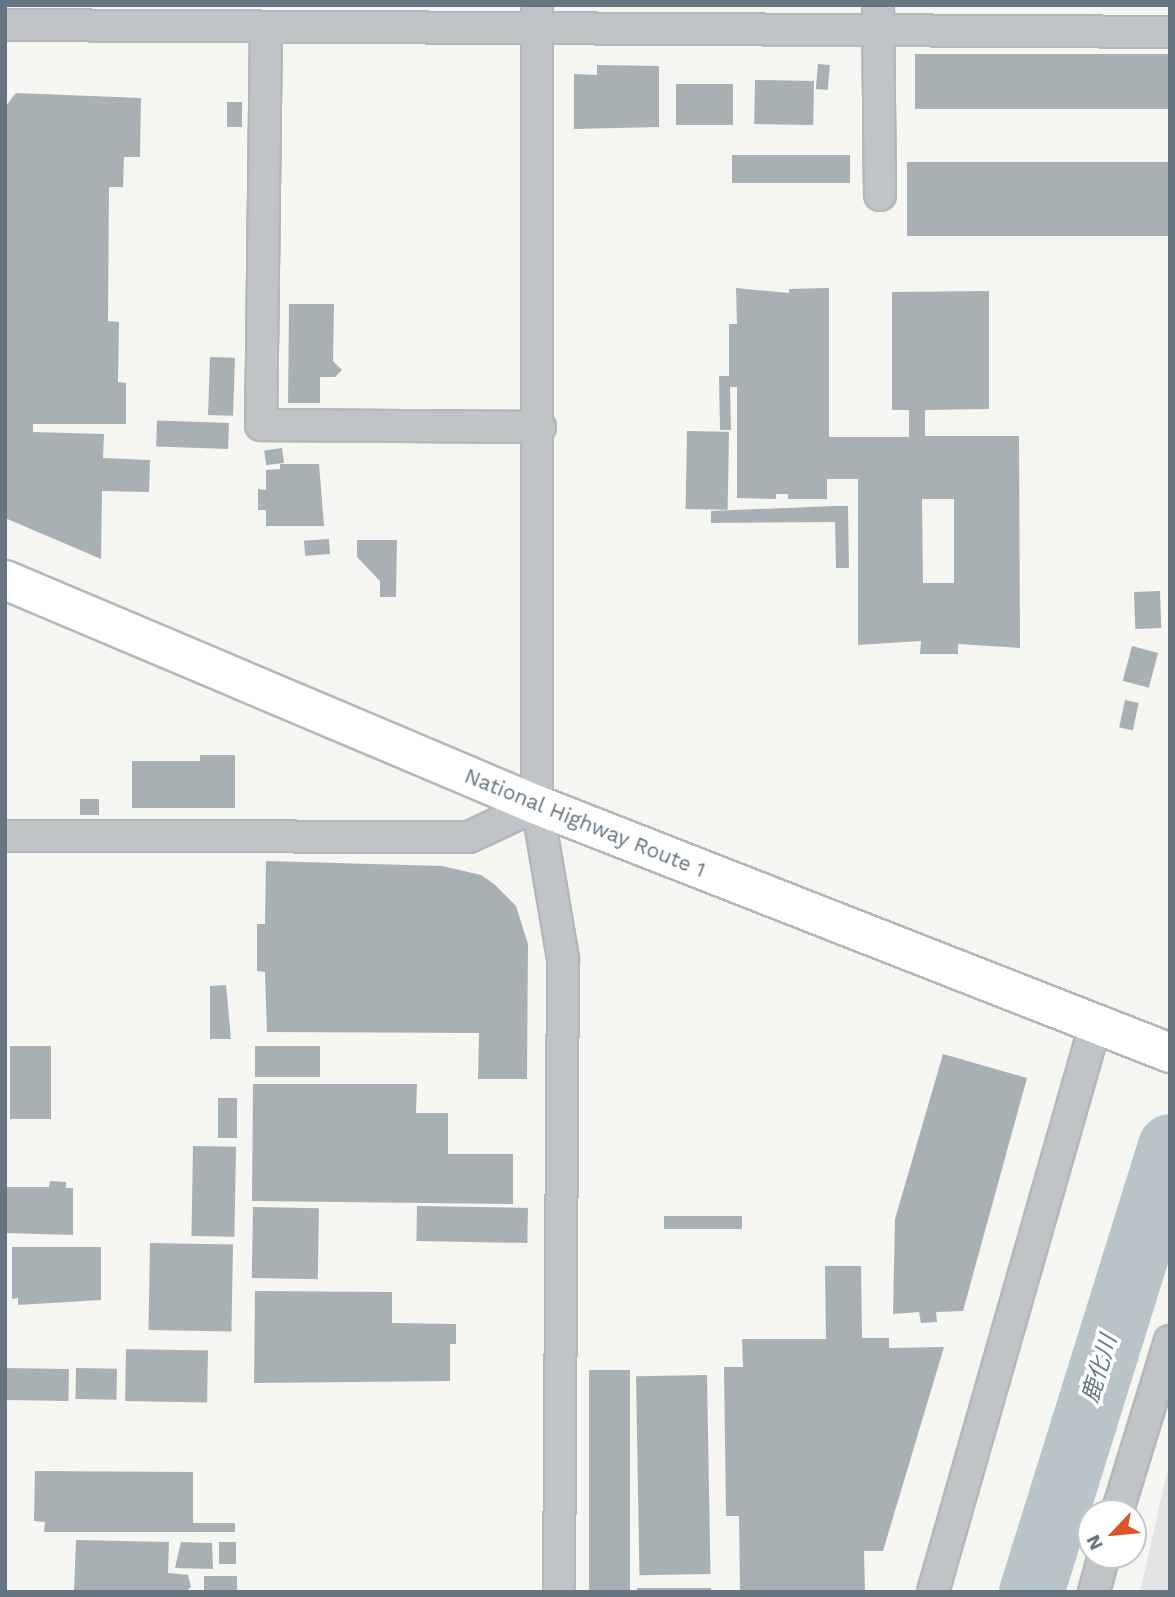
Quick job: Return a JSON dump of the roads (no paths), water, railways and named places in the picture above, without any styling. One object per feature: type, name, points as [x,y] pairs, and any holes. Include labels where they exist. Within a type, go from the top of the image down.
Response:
[{"type":"highway","name":"National Highway Route 1","points":[[5,580],[537,806],[1095,1026],[1170,1053]]},
{"type":"street","points":[[537,17],[540,427],[537,806],[562,959],[559,1592]]},
{"type":"street","points":[[5,26],[266,27],[537,17],[877,18],[1170,32]]},
{"type":"street","points":[[877,18],[880,195]]},
{"type":"street","points":[[266,27],[261,425],[540,427]]},
{"type":"street","points":[[5,836],[469,837],[537,806]]},
{"type":"street","points":[[933,1592],[1095,1026]]},
{"type":"street","points":[[1121,1499],[1170,1340]]},
{"type":"street","points":[[1094,1592],[1100,1569]]},
{"type":"street","points":[[1107,1569],[1112,1592]]},
{"type":"waterway","name":"鹿化川","points":[[1031,1592],[1170,1146]]}]
